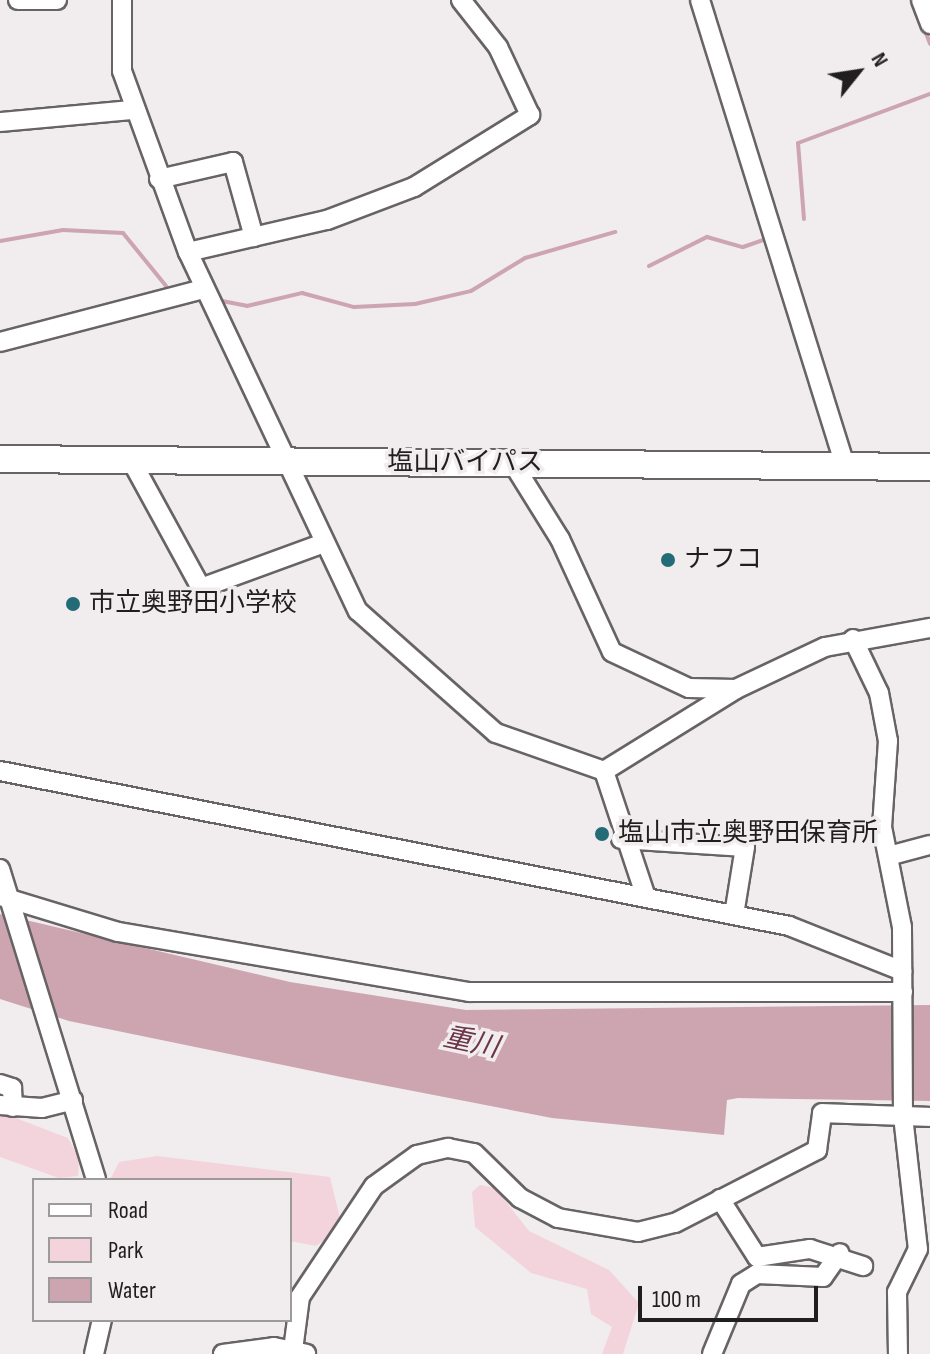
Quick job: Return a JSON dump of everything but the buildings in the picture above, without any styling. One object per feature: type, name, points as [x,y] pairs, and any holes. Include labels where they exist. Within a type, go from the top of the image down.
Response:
[{"type":"highway","name":"塩山バイパス","points":[[0,459],[930,467]]},
{"type":"street","points":[[18,0],[57,0]]},
{"type":"street","points":[[122,0],[122,71],[159,179],[203,289],[358,611],[471,715],[496,733],[604,771]]},
{"type":"street","points":[[188,252],[327,220],[414,187],[530,115],[498,47],[461,0]]},
{"type":"street","points":[[700,0],[845,466]]},
{"type":"street","points":[[921,0],[930,24]]},
{"type":"street","points":[[0,122],[133,110]]},
{"type":"street","points":[[159,179],[233,162],[254,237]]},
{"type":"street","points":[[0,342],[203,289]]},
{"type":"street","points":[[131,460],[201,588],[324,543]]},
{"type":"street","points":[[512,462],[560,539],[612,652],[689,688],[736,689]]},
{"type":"street","points":[[604,771],[736,689],[853,639],[930,628]]},
{"type":"street","points":[[853,639],[882,705],[889,759],[882,827],[892,855],[902,971],[903,1116],[918,1249],[897,1292],[898,1354]]},
{"type":"street","points":[[0,771],[645,894],[789,926],[902,971]]},
{"type":"street","points":[[604,771],[621,839],[645,894]]},
{"type":"street","points":[[621,839],[745,847],[734,915]]},
{"type":"street","points":[[892,855],[930,845]]},
{"type":"street","points":[[0,869],[4,898],[73,1100],[95,1178]]},
{"type":"street","points":[[4,898],[134,935],[469,992],[903,992]]},
{"type":"street","points":[[0,1084],[12,1088],[6,1106],[73,1100]]},
{"type":"street","points":[[223,1354],[300,1352],[300,1297],[374,1186],[417,1155],[448,1148],[474,1153],[520,1198],[558,1218],[609,1230],[675,1223],[817,1150],[822,1113],[930,1117]]},
{"type":"street","points":[[720,1199],[757,1257],[810,1249],[840,1253],[863,1266]]},
{"type":"street","points":[[712,1354],[741,1284],[757,1274],[823,1277],[840,1253]]},
{"type":"street","points":[[94,1354],[102,1322]]},
{"type":"green space","points":[[0,1112],[68,1138],[79,1159],[78,1176],[59,1178],[0,1157]]},
{"type":"green space","points":[[157,1156],[330,1177],[342,1227],[316,1246],[292,1241],[292,1178],[111,1178],[119,1162]]},
{"type":"green space","points":[[480,1185],[495,1188],[529,1231],[609,1270],[639,1303],[623,1354],[602,1354],[612,1327],[591,1314],[587,1289],[531,1273],[475,1227],[472,1192]]},
{"type":"water","name":"重川","points":[[0,914],[290,982],[466,1010],[930,1005],[930,1101],[738,1098],[727,1100],[724,1135],[552,1118],[346,1078],[69,1021],[0,999]]},
{"type":"waterway","points":[[924,28],[930,44]]},
{"type":"waterway","points":[[804,219],[798,143],[930,94]]},
{"type":"waterway","points":[[0,241],[63,230],[123,233],[166,286]]},
{"type":"waterway","points":[[222,301],[247,306],[302,293],[354,307],[415,304],[471,291],[525,258],[615,232]]},
{"type":"waterway","points":[[649,266],[707,237],[743,247],[763,240]]},
{"type":"place","name":"ナフコ","points":[[668,560]]},
{"type":"place","name":"市立奥野田小学校","points":[[73,604]]},
{"type":"place","name":"塩山市立奥野田保育所","points":[[602,834]]}]
